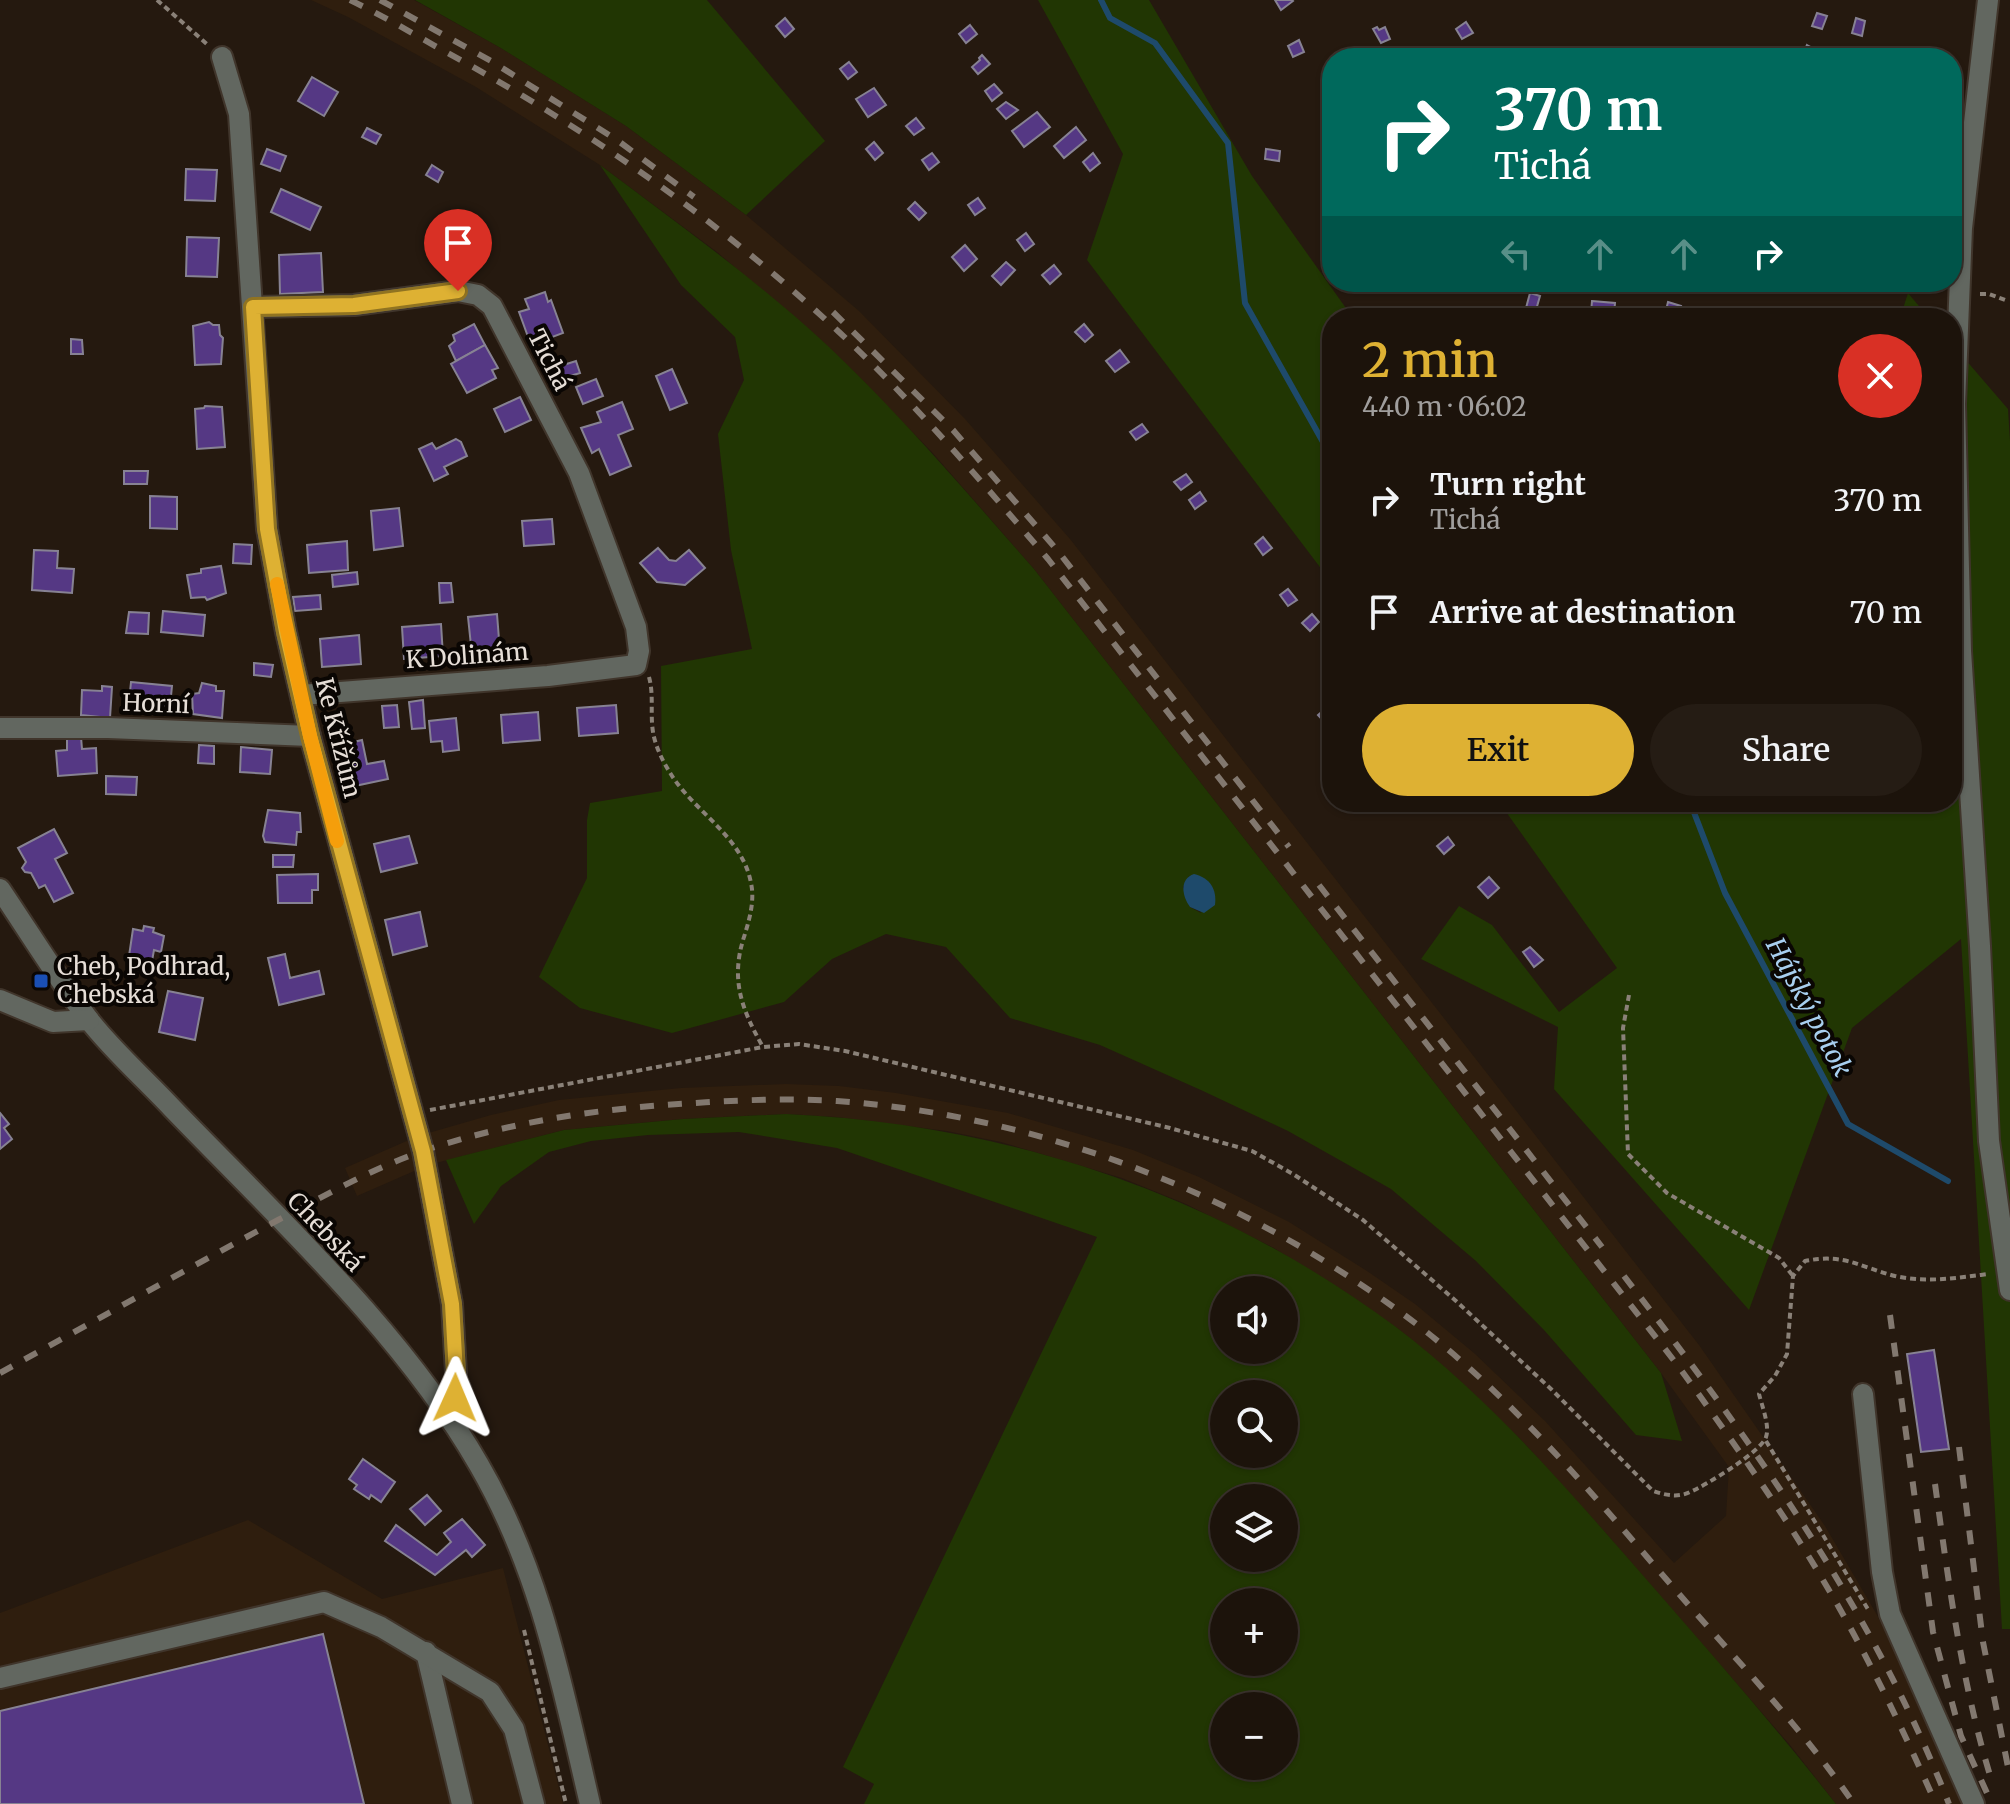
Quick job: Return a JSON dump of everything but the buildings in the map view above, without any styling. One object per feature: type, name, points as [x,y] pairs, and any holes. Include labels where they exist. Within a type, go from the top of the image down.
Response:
[{"type":"street","points":[[1962,242],[1988,0]]},
{"type":"street","name":"Ke Křížům","points":[[222,57],[239,114],[267,529],[310,736],[375,983],[414,1114],[452,1304],[456,1373],[453,1423]]},
{"type":"street","name":"Tichá","points":[[253,307],[354,305],[458,291],[478,295],[492,306],[579,473],[636,627],[637,664]]},
{"type":"street","points":[[1957,308],[1958,292]]},
{"type":"street","name":"K Dolinám","points":[[301,695],[548,676],[637,664]]},
{"type":"street","points":[[1962,667],[1989,1141],[2009,1281]]},
{"type":"street","name":"Horní","points":[[0,728],[108,728],[310,736]]},
{"type":"street","name":"Chebská","points":[[0,889],[89,1020],[323,1266],[423,1380],[453,1423],[480,1467],[532,1577],[590,1804]]},
{"type":"street","points":[[0,1000],[53,1022],[89,1020]]},
{"type":"street","points":[[1863,1394],[1882,1572],[1890,1614],[1974,1804]]},
{"type":"street","points":[[0,1678],[324,1602],[366,1619],[490,1692],[514,1729],[534,1804]]},
{"type":"street","points":[[426,1652],[462,1804]]},
{"type":"path","points":[[157,0],[222,57]]},
{"type":"path","points":[[1957,298],[1989,294],[2008,301]]},
{"type":"path","points":[[637,664],[649,678],[653,732],[668,770],[729,839],[751,882],[749,920],[738,960],[736,982],[741,1005],[763,1047]]},
{"type":"path","points":[[1629,995],[1623,1028],[1628,1154],[1667,1193],[1779,1258],[1793,1276]]},
{"type":"path","points":[[414,1114],[763,1047],[799,1044],[845,1051],[1170,1128],[1252,1151],[1363,1220],[1488,1331],[1653,1491],[1668,1496],[1689,1493],[1744,1459],[1766,1440]]},
{"type":"path","points":[[1890,1614],[1878,1615],[1866,1611],[1766,1440],[1759,1394],[1775,1376],[1787,1354],[1793,1276],[1805,1261],[1824,1257],[1861,1263],[1894,1276],[2009,1281]]},
{"type":"path","points":[[522,1621],[566,1804]]},
{"type":"shaded area","points":[[311,0],[414,0],[499,47],[626,126],[746,215],[859,311],[965,419],[1070,539],[1699,1345],[1825,1526],[1877,1615],[1944,1750],[1966,1804],[1836,1804],[1790,1745],[1602,1529],[1523,1442],[1454,1376],[1397,1328],[1274,1248],[1186,1204],[1122,1178],[1001,1142],[947,1131],[786,1114],[683,1119],[564,1130],[428,1165],[357,1196],[345,1168],[418,1136],[559,1100],[681,1088],[786,1084],[896,1093],[1008,1113],[1133,1150],[1199,1177],[1289,1222],[1367,1271],[1415,1304],[1474,1353],[1545,1421],[1674,1563],[1726,1516],[1729,1467],[1661,1373],[1034,569],[931,451],[827,346],[717,252],[600,165],[476,87]]},
{"type":"shaded area","points":[[248,1520],[382,1599],[503,1568],[563,1804],[0,1804],[0,1613]]},
{"type":"green space","points":[[415,0],[707,0],[825,141],[746,215],[626,126],[499,47]]},
{"type":"green space","points":[[1038,0],[1149,0],[1252,176],[1322,274],[1322,292],[1335,292],[1346,308],[1322,308],[1322,570],[1087,260],[1123,154]]},
{"type":"green space","points":[[600,165],[745,275],[828,346],[908,427],[1034,569],[1661,1373],[1682,1441],[1636,1435],[1544,1330],[1476,1261],[1391,1189],[1288,1131],[1203,1091],[1100,1045],[1010,1018],[946,947],[886,934],[832,959],[784,1002],[672,1033],[580,1008],[539,977],[587,878],[590,803],[662,791],[661,666],[752,649],[731,550],[718,434],[744,380],[735,337],[681,285]],"holes":[[[1189,876],[1201,913],[1190,907],[1183,887]]]},
{"type":"green space","points":[[1908,293],[1921,308],[1903,308]]},
{"type":"green space","points":[[1962,356],[2008,409],[2010,441],[2010,1629],[2002,1629],[1961,939],[1852,1028],[1749,1310],[1554,1089],[1558,1027],[1421,959],[1459,906],[1492,925],[1559,1012],[1617,968],[1506,812],[1962,812]]},
{"type":"green space","points":[[786,1114],[869,1121],[950,1133],[1029,1151],[1107,1174],[1183,1204],[1256,1239],[1328,1280],[1396,1327],[1500,1418],[1594,1519],[1724,1668],[1836,1804],[864,1804],[874,1784],[843,1767],[1097,1237],[837,1148],[739,1132],[648,1135],[591,1141],[549,1152],[501,1186],[474,1224],[446,1160],[564,1130],[683,1119]]},
{"type":"water","points":[[1194,874],[1208,881],[1215,894],[1215,905],[1204,913],[1190,907],[1185,898],[1184,884]]},
{"type":"waterway","name":"Hájský potok","points":[[1101,0],[1110,18],[1155,43],[1228,143],[1245,303],[1322,440]]},
{"type":"waterway","name":"Hájský potok","points":[[1694,812],[1725,893],[1848,1124],[1948,1181]]},
{"type":"railway","points":[[350,0],[542,108],[696,212],[793,290],[839,332],[894,386],[972,471],[1048,559],[1679,1367],[1769,1495],[1820,1575],[1881,1687],[1936,1804]]},
{"type":"railway","points":[[380,0],[491,61],[617,140],[694,197]]},
{"type":"railway","points":[[833,312],[953,430],[1057,550],[1289,847]]},
{"type":"railway","points":[[1319,885],[1602,1247]]},
{"type":"railway","points":[[0,1373],[351,1182],[407,1157],[492,1131],[626,1108],[766,1100],[837,1101],[913,1109],[989,1124],[1063,1143],[1205,1197],[1274,1232],[1340,1271],[1442,1344],[1514,1411],[1582,1483],[1792,1723],[1854,1804]]},
{"type":"railway","points":[[1624,1276],[1718,1400],[1806,1528],[1884,1662],[1949,1804]]},
{"type":"railway","points":[[1890,1315],[1933,1632],[1961,1736],[1992,1804]]},
{"type":"railway","points":[[1959,1447],[1983,1642],[2010,1777]]},
{"type":"railway","points":[[1935,1484],[1965,1673],[1993,1785]]},
{"type":"slow traffic","points":[[277,584],[310,736],[337,841]]},
{"type":"place","name":"Cheb, Podhrad, Chebská","points":[[41,981]]},
{"type":"route","points":[[455,1398],[452,1304],[423,1151],[375,983],[286,632],[267,529],[253,307],[354,305],[458,291]]}]
